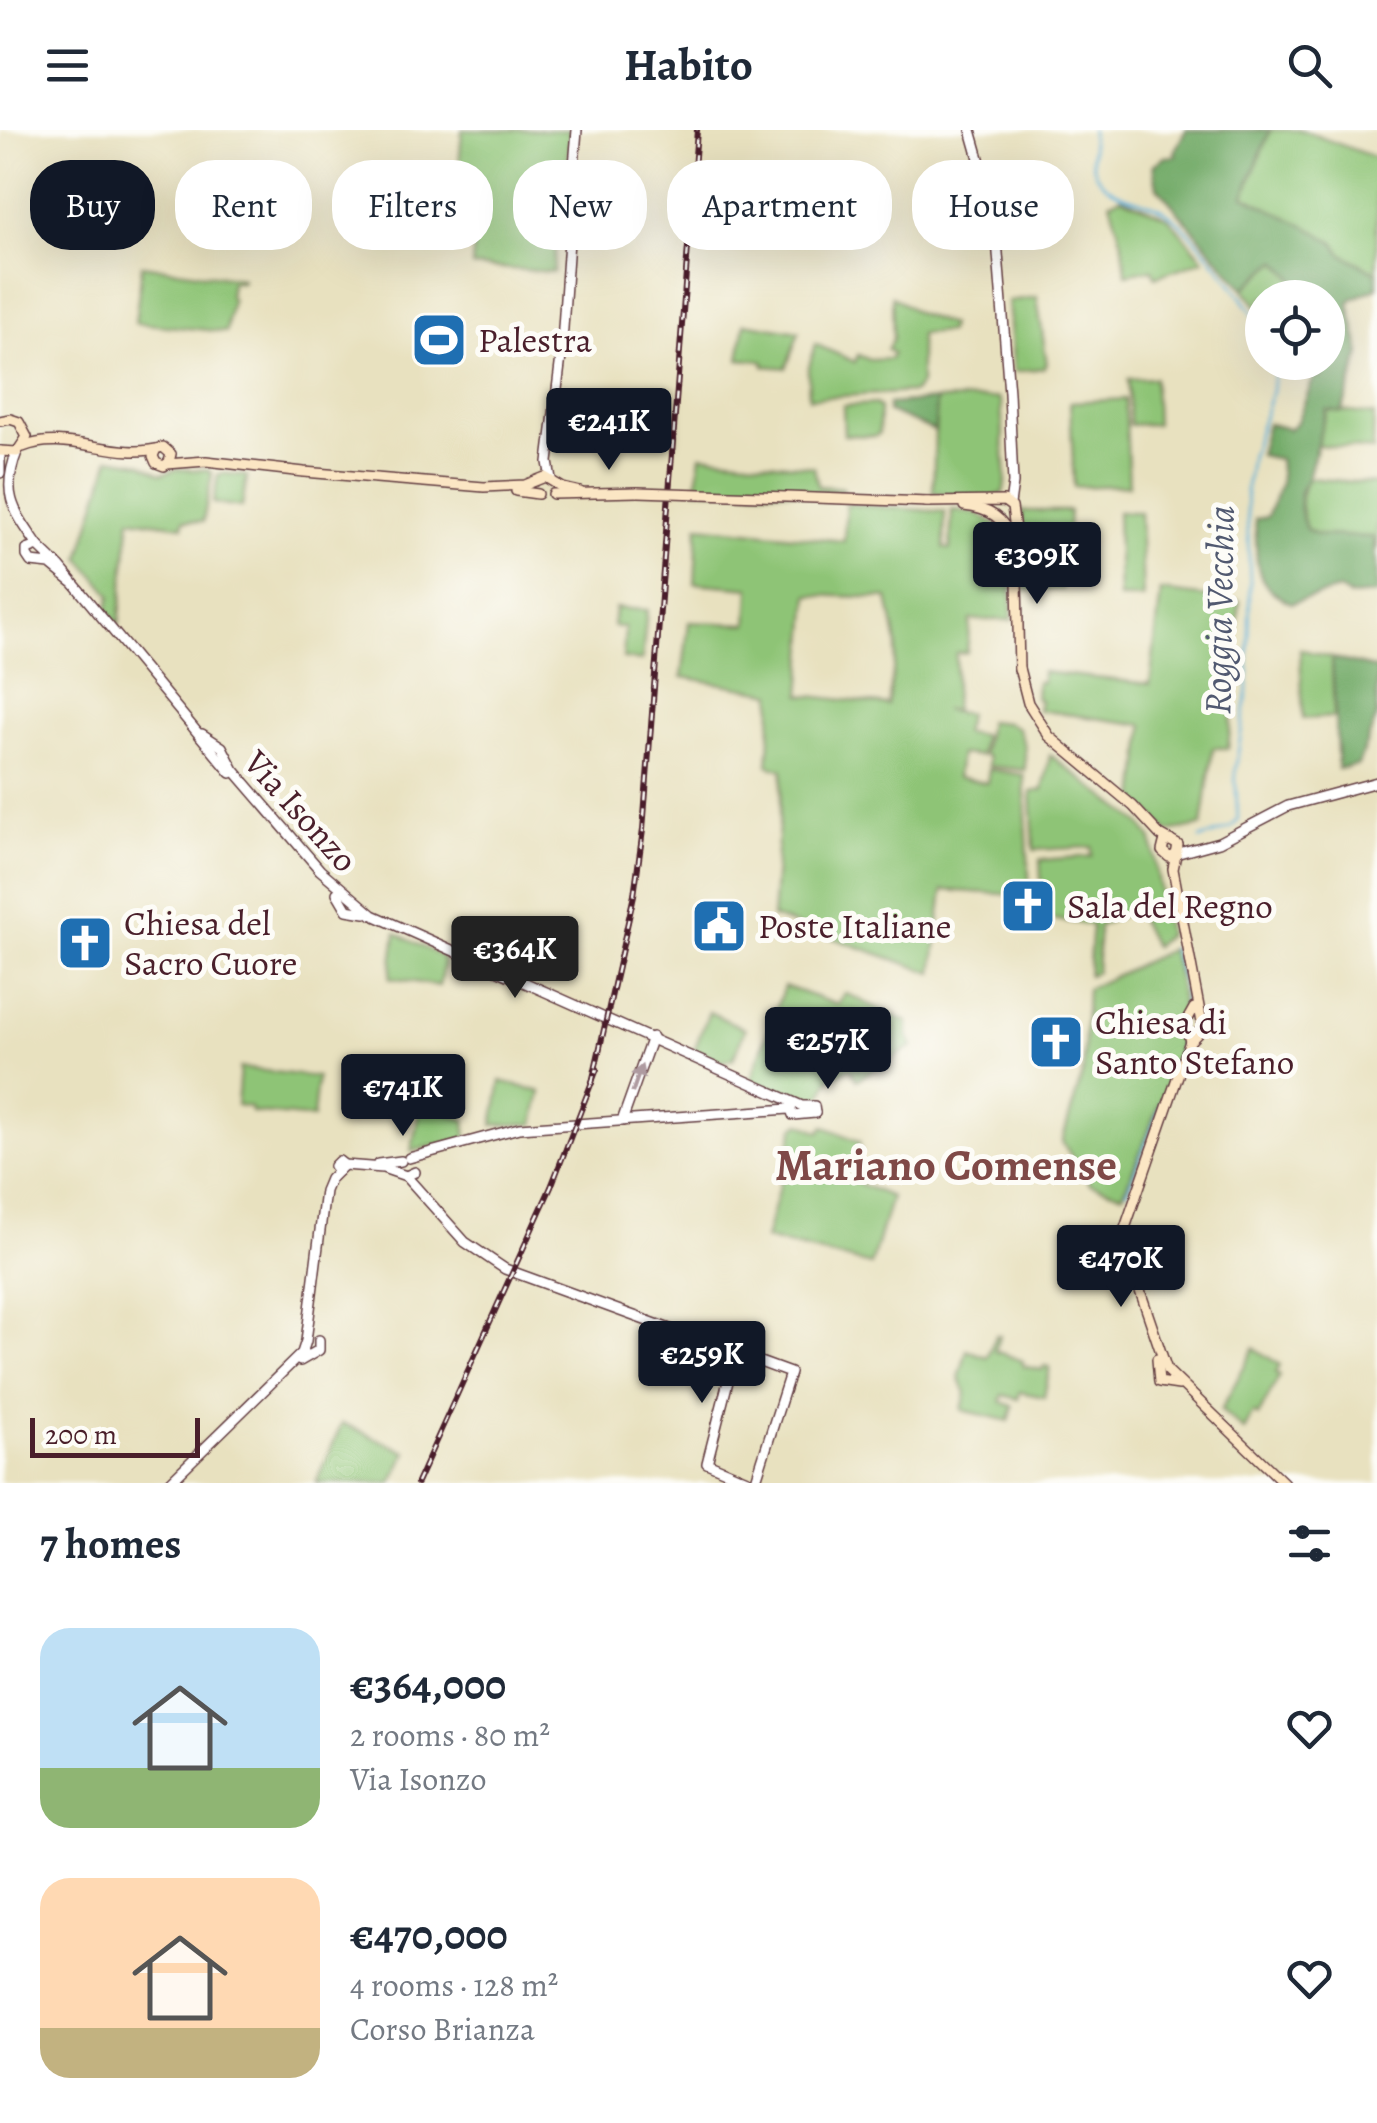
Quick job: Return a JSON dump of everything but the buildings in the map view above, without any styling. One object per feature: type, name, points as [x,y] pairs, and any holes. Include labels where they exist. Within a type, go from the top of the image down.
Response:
[{"type":"main road","points":[[0,421],[15,420],[48,441],[155,455],[166,448],[169,459]]},
{"type":"main road","points":[[20,450],[26,437],[24,427]]},
{"type":"main road","points":[[0,451],[20,450],[48,441]]},
{"type":"main road","points":[[155,455],[161,466],[169,459],[193,460],[476,486],[512,487],[546,480],[580,492]]},
{"type":"main road","points":[[304,472],[392,485],[538,494],[546,498],[580,492],[638,492],[1008,507]]},
{"type":"main road","points":[[538,494],[546,480]]},
{"type":"main road","points":[[546,480],[553,494]]},
{"type":"main road","points":[[926,502],[979,508],[998,517]]},
{"type":"main road","points":[[1008,507],[995,508],[1015,548]]},
{"type":"main road","points":[[998,517],[1008,507]]},
{"type":"main road","points":[[1008,507],[1015,548],[1024,700],[1041,733],[1135,811],[1172,849]]},
{"type":"main road","points":[[1020,668],[1028,703],[1049,736],[1133,806],[1172,849],[1196,1018],[1203,1028],[1191,1036],[1121,1241],[1167,1375],[1284,1483]]},
{"type":"main road","points":[[1191,1036],[1185,1024],[1196,1018]]},
{"type":"street","points":[[546,480],[577,130]]},
{"type":"street","points":[[971,130],[995,215],[1012,476],[1008,507]]},
{"type":"street","points":[[20,450],[6,475],[5,498],[38,552]]},
{"type":"street","points":[[0,451],[0,473]]},
{"type":"street","points":[[0,500],[8,518],[38,552]]},
{"type":"street","name":"Via Isonzo","points":[[38,552],[72,582],[216,749],[309,866],[352,904],[772,1093],[791,1107],[622,1121]]},
{"type":"street","points":[[1172,849],[1219,842],[1288,806],[1377,782]]},
{"type":"street","points":[[308,1346],[324,1191],[341,1168],[405,1159],[519,1128],[622,1121],[652,1038]]},
{"type":"street","points":[[370,1166],[411,1172],[442,1149]]},
{"type":"street","points":[[405,1159],[398,1168],[411,1172],[464,1242],[504,1269],[790,1373],[754,1483],[707,1463],[735,1355]]},
{"type":"street","points":[[405,1159],[416,1163],[411,1172]]},
{"type":"street","points":[[169,1483],[288,1368],[314,1337],[320,1340],[309,1310]]},
{"type":"green space","points":[[462,130],[570,130],[568,160],[513,160],[513,250],[555,250],[553,272],[472,266],[473,250],[493,250],[493,160],[460,160]]},
{"type":"green space","points":[[1186,130],[1270,130],[1244,196],[1319,233],[1342,254],[1377,273],[1377,288],[1349,304],[1361,354],[1342,412],[1326,410],[1308,478],[1300,491],[1300,510],[1306,529],[1318,535],[1373,537],[1377,594],[1350,596],[1339,590],[1291,603],[1268,587],[1258,569],[1255,519],[1267,517],[1281,483],[1279,459],[1259,455],[1267,423],[1289,429],[1297,422],[1313,380],[1345,380],[1345,280],[1295,280],[1277,261],[1255,280],[1245,280],[1244,289],[1157,187],[1153,165],[1165,157],[1176,156],[1175,150]]},
{"type":"green space","points":[[1270,130],[1301,130],[1377,158],[1377,273],[1342,254],[1334,243],[1244,196]]},
{"type":"green space","points":[[1121,197],[1168,217],[1204,260],[1155,277],[1152,269],[1126,274],[1123,246],[1110,202]]},
{"type":"green space","points":[[1277,261],[1295,280],[1255,280]]},
{"type":"green space","points":[[142,265],[242,279],[231,282],[226,332],[135,323]]},
{"type":"green space","points":[[892,296],[917,313],[950,325],[948,332],[920,334],[920,384],[914,392],[809,398],[808,371],[815,344],[855,362],[858,355],[870,360],[890,359],[893,353],[887,350],[893,338]]},
{"type":"green space","points":[[1037,297],[1047,364],[1014,372],[1008,301]]},
{"type":"green space","points":[[745,323],[799,332],[786,368],[739,359]]},
{"type":"green space","points":[[1154,378],[1156,424],[1130,425],[1128,379]]},
{"type":"green space","points":[[998,398],[1006,481],[1003,493],[992,498],[933,493],[936,400]]},
{"type":"green space","points":[[1125,399],[1129,485],[1074,487],[1070,402]]},
{"type":"green space","points":[[936,400],[935,431],[888,412],[888,404]]},
{"type":"green space","points":[[876,404],[880,408],[876,436],[844,435],[843,406]]},
{"type":"green space","points":[[1327,409],[1374,415],[1373,450],[1316,445]]},
{"type":"green space","points":[[701,455],[814,467],[818,486],[843,488],[844,492],[696,489]]},
{"type":"green space","points":[[110,458],[141,463],[161,474],[177,469],[208,470],[212,474],[203,522],[184,520],[183,526],[130,519],[119,625],[107,610],[111,595],[80,558]]},
{"type":"green space","points":[[218,475],[247,476],[242,507],[213,503]]},
{"type":"green space","points":[[1308,478],[1377,484],[1377,549],[1372,538],[1318,535],[1306,529],[1301,503]]},
{"type":"green space","points":[[846,504],[945,512],[944,548],[950,549],[952,510],[975,514],[991,521],[1008,546],[1012,620],[970,620],[967,652],[956,653],[954,710],[943,710],[968,714],[963,733],[983,735],[980,756],[960,754],[957,777],[987,783],[989,769],[1024,775],[1030,896],[943,890],[933,973],[772,917],[783,770],[768,765],[773,693],[682,677],[689,622],[748,624],[750,588],[695,583],[698,526],[844,541]],"holes":[[[809,595],[888,598],[897,644],[888,705],[801,695]]]},
{"type":"green space","points":[[1022,511],[1069,511],[1062,589],[1025,590]]},
{"type":"green space","points":[[1117,512],[1140,512],[1143,598],[1119,598]]},
{"type":"green space","points":[[1161,591],[1240,601],[1228,748],[1213,748],[1202,826],[1168,832],[1136,800],[1144,725],[1038,710],[1040,700],[1036,699],[1042,672],[1150,684]]},
{"type":"green space","points":[[615,608],[647,610],[642,661],[623,659],[625,628],[613,626]]},
{"type":"green space","points":[[1300,649],[1332,658],[1334,717],[1303,719]]},
{"type":"green space","points":[[1332,658],[1377,669],[1377,716],[1358,765],[1338,769]]},
{"type":"green space","points":[[988,721],[1018,728],[1025,747],[1025,770],[988,766],[988,757],[983,755]]},
{"type":"green space","points":[[1050,755],[1141,824],[1152,840],[1167,935],[1154,947],[1136,913],[1130,911],[1099,926],[1096,972],[1088,976],[1092,925],[1043,918],[1040,860],[1092,856],[1092,847],[1034,850],[1031,792],[1043,790]]},
{"type":"green space","points":[[396,933],[442,957],[439,986],[390,978]]},
{"type":"green space","points":[[1171,949],[1181,1007],[1178,1050],[1123,1194],[1090,1184],[1062,1142],[1083,1072],[1087,989]]},
{"type":"green space","points":[[784,986],[838,1005],[845,993],[908,1022],[913,1046],[857,1080],[850,1068],[831,1077],[821,1097],[795,1098],[750,1082]]},
{"type":"green space","points":[[709,1012],[745,1029],[733,1059],[721,1062],[694,1050]]},
{"type":"green space","points":[[240,1068],[317,1077],[313,1118],[251,1112],[250,1107],[237,1105]]},
{"type":"green space","points":[[501,1081],[541,1092],[534,1124],[493,1125]]},
{"type":"green space","points":[[430,1106],[465,1120],[467,1139],[411,1151],[420,1109]]},
{"type":"green space","points":[[801,1123],[820,1132],[824,1126],[860,1142],[861,1149],[854,1163],[850,1161],[844,1177],[891,1197],[871,1265],[765,1239],[795,1127]]},
{"type":"green space","points":[[996,1335],[1000,1336],[995,1351],[1023,1361],[1023,1366],[1042,1370],[1044,1366],[1050,1367],[1044,1397],[1020,1392],[1018,1399],[1003,1395],[1001,1402],[1013,1406],[1009,1421],[962,1410],[966,1393],[959,1378],[967,1350],[987,1357]]},
{"type":"green space","points":[[1254,1348],[1280,1365],[1276,1373],[1280,1375],[1258,1416],[1253,1413],[1244,1431],[1221,1410]]},
{"type":"green space","points":[[342,1423],[407,1452],[392,1483],[316,1483]]},
{"type":"waterway","name":"Roggia Vecchia","points":[[1091,130],[1094,172],[1104,184],[1158,207],[1178,222],[1245,303]]},
{"type":"waterway","name":"Roggia Vecchia","points":[[1200,839],[1231,828],[1238,820],[1235,772],[1248,688],[1250,581],[1246,489],[1251,455],[1273,380]]},
{"type":"waterway","name":"Roggia Vecchia","points":[[1172,948],[1184,985],[1185,1011]]},
{"type":"waterway","name":"Roggia Vecchia","points":[[1127,1191],[1177,1066],[1183,1033]]},
{"type":"railway","points":[[592,1083],[634,895],[643,830],[697,130]]},
{"type":"railway","points":[[417,1483],[551,1187],[597,1069]]},
{"type":"place","name":"Palestra","points":[[439,340]]},
{"type":"place","name":"Sala del Regno","points":[[1028,906]]},
{"type":"place","name":"Poste Italiane","points":[[719,926]]},
{"type":"place","name":"Chiesa del Sacro Cuore","points":[[85,943]]},
{"type":"place","name":"Chiesa di Santo Stefano","points":[[1056,1042]]},
{"type":"district","name":"Mariano Comense","points":[[946,1164]]}]
